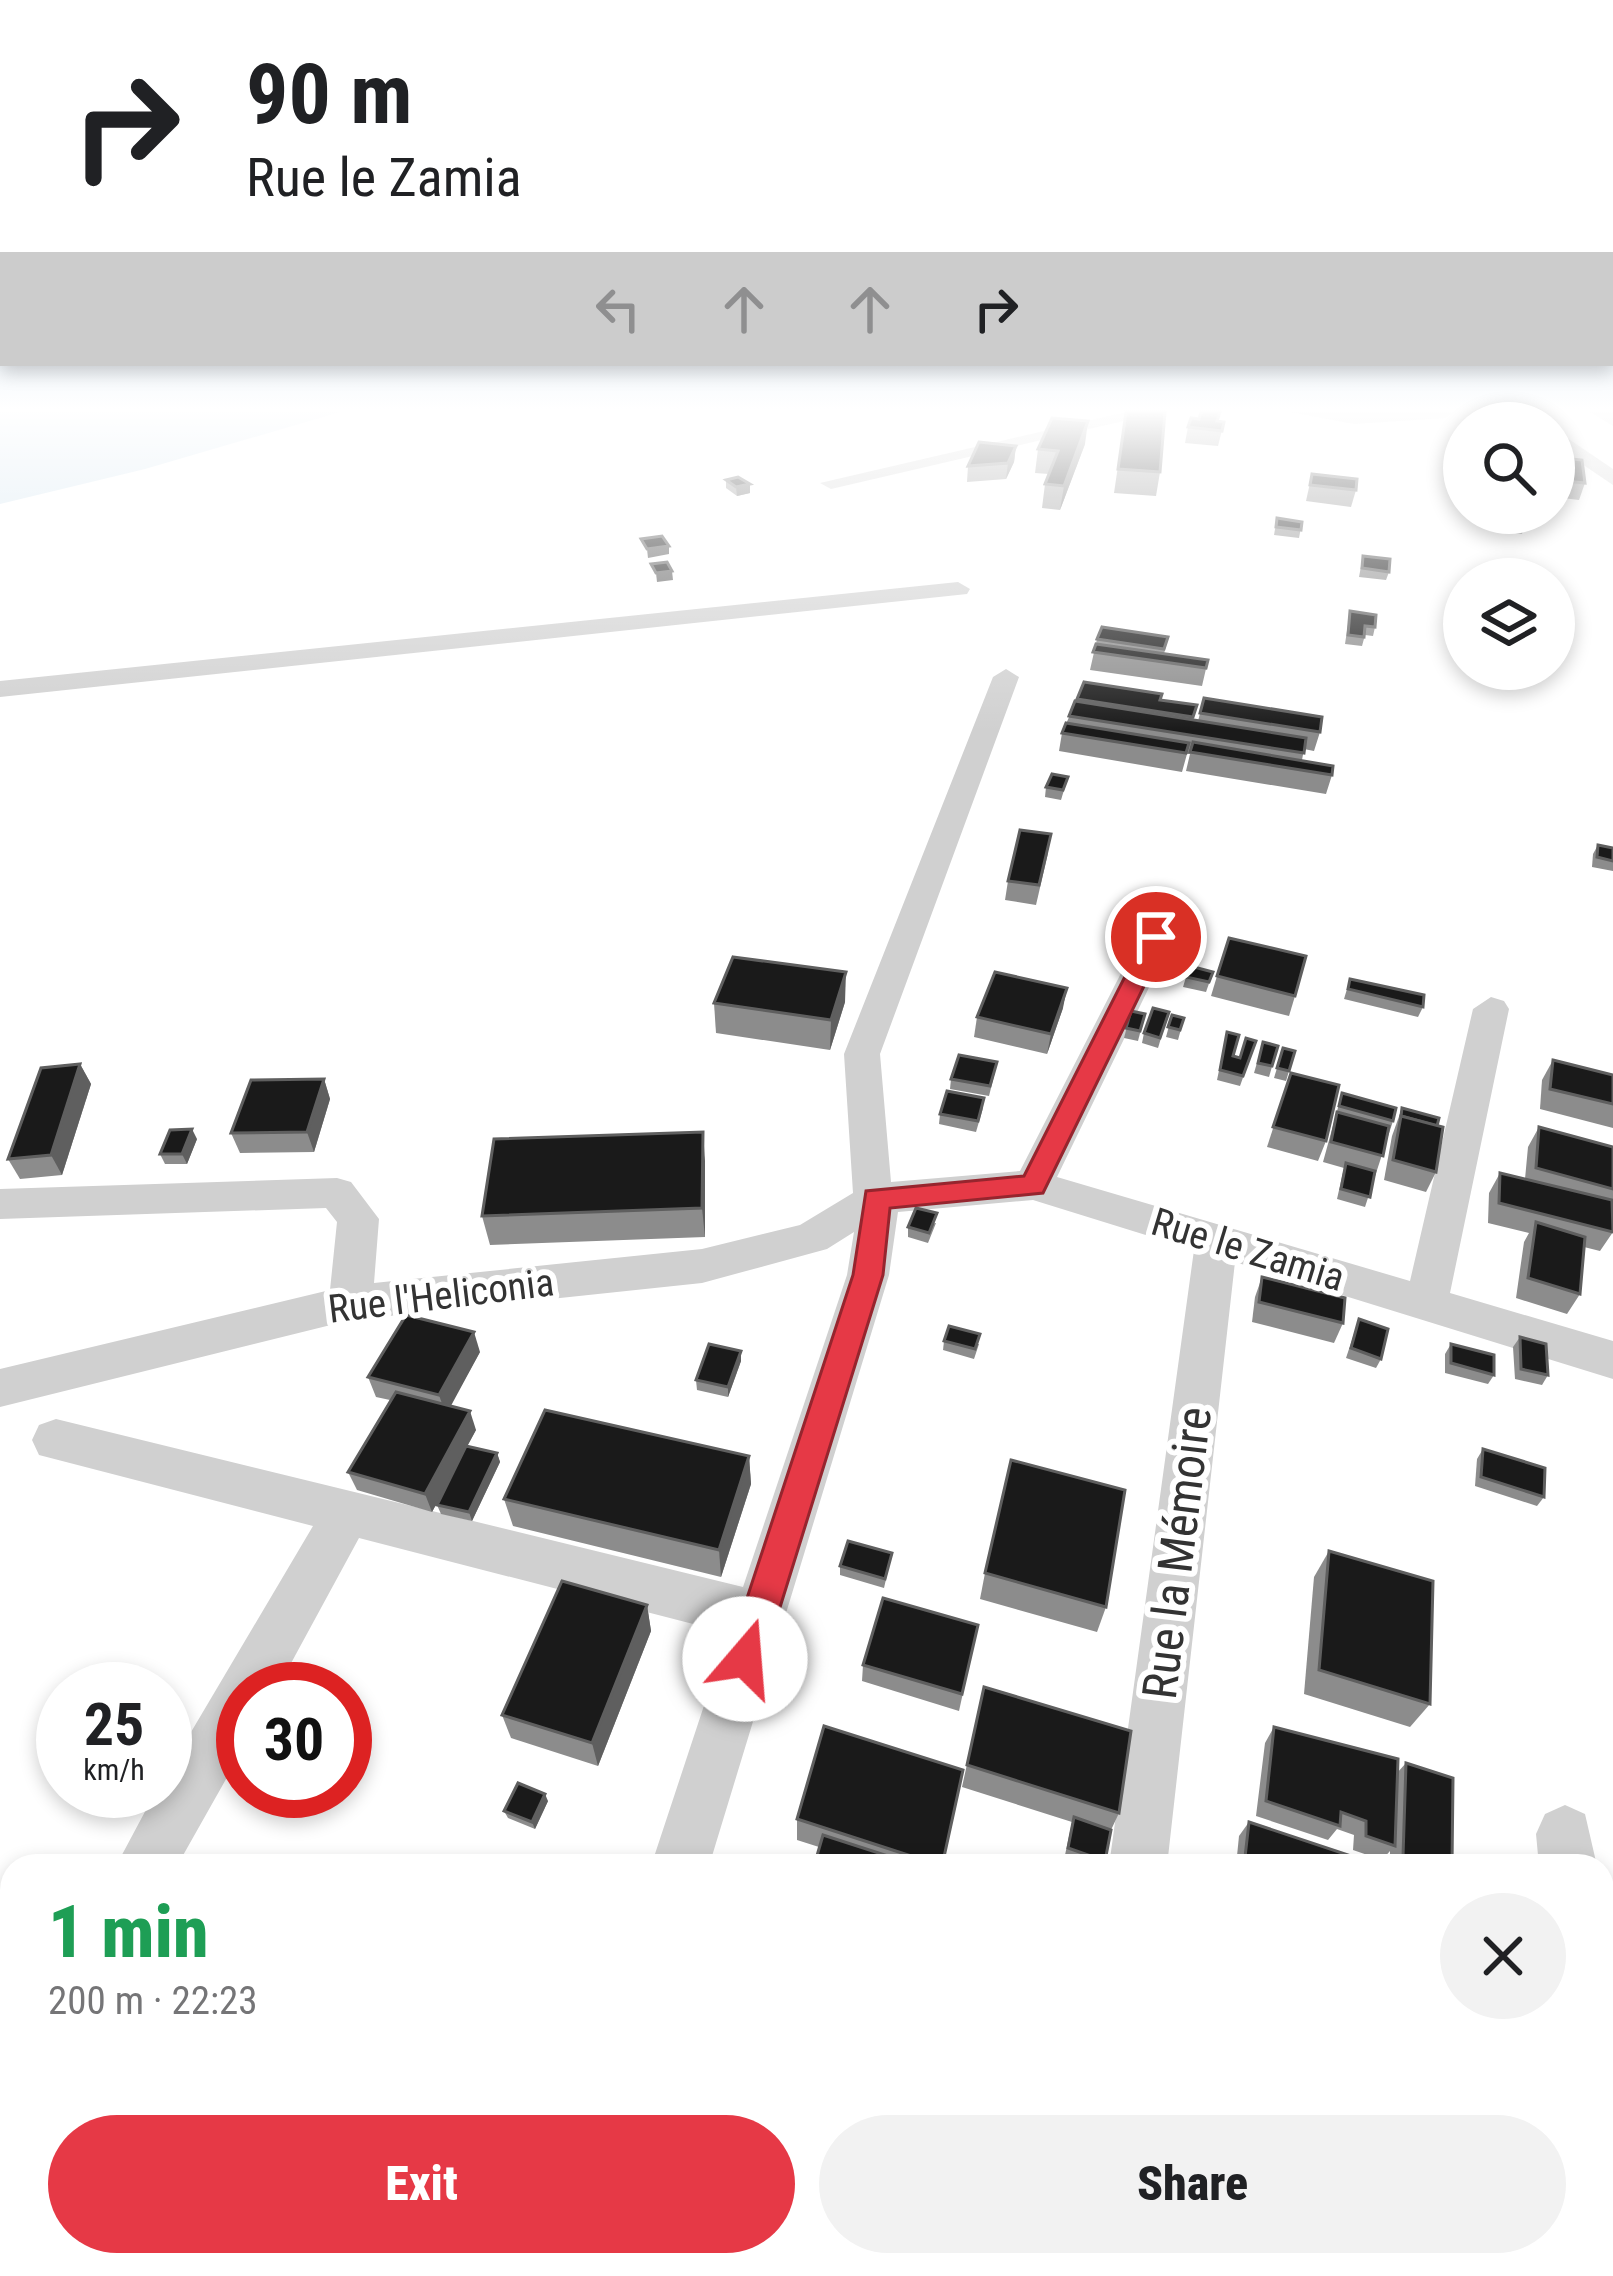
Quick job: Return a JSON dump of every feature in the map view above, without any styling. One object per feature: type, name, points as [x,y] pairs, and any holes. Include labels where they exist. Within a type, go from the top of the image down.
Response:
[{"type":"street","points":[[0,689],[958,589]]},
{"type":"street","points":[[684,1854],[868,1275],[876,1198],[867,1166],[862,1054],[1006,677]]},
{"type":"street","points":[[1033,1185],[1156,937]]},
{"type":"street","points":[[1426,1304],[1491,1009]]},
{"type":"street","name":"Rue le Zamia","points":[[876,1198],[1033,1185],[1613,1360]]},
{"type":"street","points":[[0,1204],[337,1193],[358,1219],[351,1303]]},
{"type":"street","name":"Rue l'Heliconia","points":[[0,1388],[351,1303],[702,1266],[812,1238],[876,1198]]},
{"type":"street","name":"Rue la Mémoire","points":[[1139,1854],[1216,1241]]},
{"type":"street","points":[[56,1440],[759,1616]]},
{"type":"street","points":[[262,1662],[350,1510]]},
{"type":"street","points":[[152,1854],[216,1742]]},
{"type":"building","points":[[1277,518],[1302,522],[1301,530],[1276,527]]},
{"type":"building","points":[[662,536],[669,546],[647,549],[641,539]]},
{"type":"building","points":[[1363,556],[1390,559],[1389,572],[1362,568]]},
{"type":"building","points":[[667,562],[672,571],[656,573],[651,564]]},
{"type":"building","points":[[1350,611],[1376,615],[1375,627],[1365,626],[1364,637],[1348,635]]},
{"type":"building","points":[[1102,627],[1168,637],[1164,649],[1097,639]]},
{"type":"building","points":[[1096,644],[1208,660],[1206,668],[1093,652]]},
{"type":"building","points":[[1084,682],[1162,694],[1160,700],[1197,705],[1193,717],[1077,699]]},
{"type":"building","points":[[1204,698],[1322,717],[1320,732],[1200,713]]},
{"type":"building","points":[[1075,701],[1306,738],[1304,753],[1069,716]]},
{"type":"building","points":[[1066,723],[1189,743],[1186,753],[1062,733]]},
{"type":"building","points":[[1193,742],[1333,766],[1332,775],[1190,752]]},
{"type":"building","points":[[1052,774],[1068,777],[1063,790],[1046,787]]},
{"type":"building","points":[[1020,830],[1051,834],[1039,885],[1008,881]]},
{"type":"building","points":[[1598,845],[1613,848],[1613,861],[1597,857]]},
{"type":"building","points":[[1229,938],[1306,956],[1295,996],[1217,976]]},
{"type":"building","points":[[733,957],[846,972],[831,1020],[714,1003]]},
{"type":"building","points":[[1190,966],[1213,972],[1209,982],[1186,977]]},
{"type":"building","points":[[995,972],[1067,988],[1051,1034],[977,1017]]},
{"type":"building","points":[[1350,979],[1424,995],[1423,1007],[1348,989]]},
{"type":"building","points":[[1153,1008],[1169,1012],[1160,1038],[1144,1033]]},
{"type":"building","points":[[1131,1011],[1145,1014],[1140,1031],[1126,1028]]},
{"type":"building","points":[[1172,1015],[1184,1018],[1180,1030],[1168,1027]]},
{"type":"building","points":[[1227,1032],[1239,1035],[1233,1056],[1240,1058],[1246,1038],[1256,1041],[1243,1076],[1220,1070]]},
{"type":"building","points":[[1263,1042],[1278,1046],[1272,1066],[1258,1063]]},
{"type":"building","points":[[1283,1048],[1295,1051],[1289,1071],[1277,1068]]},
{"type":"building","points":[[959,1055],[997,1062],[990,1086],[951,1079]]},
{"type":"building","points":[[1553,1060],[1613,1075],[1613,1104],[1550,1089]]},
{"type":"building","points":[[80,1064],[51,1155],[8,1159],[41,1068]]},
{"type":"building","points":[[1291,1073],[1339,1085],[1326,1141],[1273,1127]]},
{"type":"building","points":[[324,1079],[307,1132],[231,1133],[251,1080]]},
{"type":"building","points":[[947,1091],[984,1098],[978,1121],[940,1114]]},
{"type":"building","points":[[1342,1093],[1396,1108],[1393,1121],[1339,1106]]},
{"type":"building","points":[[1402,1108],[1439,1118],[1437,1126],[1401,1116]]},
{"type":"building","points":[[1337,1112],[1389,1126],[1383,1156],[1331,1142]]},
{"type":"building","points":[[1401,1116],[1443,1127],[1436,1172],[1393,1160]]},
{"type":"building","points":[[1539,1127],[1613,1147],[1613,1189],[1536,1168]]},
{"type":"building","points":[[192,1129],[182,1154],[160,1154],[170,1130]]},
{"type":"building","points":[[703,1132],[702,1208],[482,1216],[494,1139]]},
{"type":"building","points":[[1346,1163],[1375,1171],[1370,1197],[1341,1189]]},
{"type":"building","points":[[1500,1173],[1612,1200],[1613,1232],[1499,1203]]},
{"type":"building","points":[[916,1208],[937,1213],[929,1233],[908,1227]]},
{"type":"building","points":[[1536,1222],[1585,1237],[1580,1294],[1528,1278]]},
{"type":"building","points":[[1262,1277],[1345,1298],[1343,1323],[1259,1302]]},
{"type":"building","points":[[406,1315],[474,1332],[439,1395],[368,1377]]},
{"type":"building","points":[[1359,1319],[1388,1329],[1381,1359],[1351,1348]]},
{"type":"building","points":[[949,1326],[980,1334],[975,1349],[944,1341]]},
{"type":"building","points":[[1520,1337],[1546,1344],[1548,1375],[1521,1369]]},
{"type":"building","points":[[709,1344],[741,1351],[728,1387],[696,1380]]},
{"type":"building","points":[[1451,1344],[1494,1355],[1494,1375],[1451,1363]]},
{"type":"building","points":[[396,1392],[470,1411],[425,1494],[348,1472]]},
{"type":"building","points":[[545,1410],[749,1456],[719,1550],[504,1499]]},
{"type":"building","points":[[466,1446],[497,1453],[469,1512],[437,1505]]},
{"type":"building","points":[[1483,1449],[1545,1468],[1544,1497],[1481,1477]]},
{"type":"building","points":[[1011,1460],[1125,1490],[1106,1607],[985,1573]]},
{"type":"building","points":[[848,1541],[892,1553],[885,1579],[840,1566]]},
{"type":"building","points":[[1329,1551],[1433,1581],[1430,1704],[1319,1670]]},
{"type":"building","points":[[562,1581],[647,1605],[592,1743],[502,1715]]},
{"type":"building","points":[[883,1598],[978,1625],[962,1694],[863,1665]]},
{"type":"building","points":[[984,1687],[1131,1731],[1119,1813],[967,1765]]},
{"type":"building","points":[[824,1726],[963,1770],[945,1854],[905,1854],[797,1819]]},
{"type":"building","points":[[1274,1727],[1398,1759],[1395,1846],[1366,1836],[1366,1821],[1341,1812],[1340,1826],[1266,1801]]},
{"type":"building","points":[[1406,1763],[1453,1778],[1452,1854],[1403,1854]]},
{"type":"building","points":[[518,1783],[545,1794],[532,1822],[504,1811]]},
{"type":"building","points":[[1074,1817],[1111,1830],[1106,1854],[1068,1848]]},
{"type":"building","points":[[1249,1822],[1345,1854],[1245,1854]]},
{"type":"building","points":[[823,1835],[882,1854],[817,1854]]},
{"type":"route","points":[[745,1659],[868,1275],[878,1215],[876,1198],[1033,1185],[1156,937]]}]
